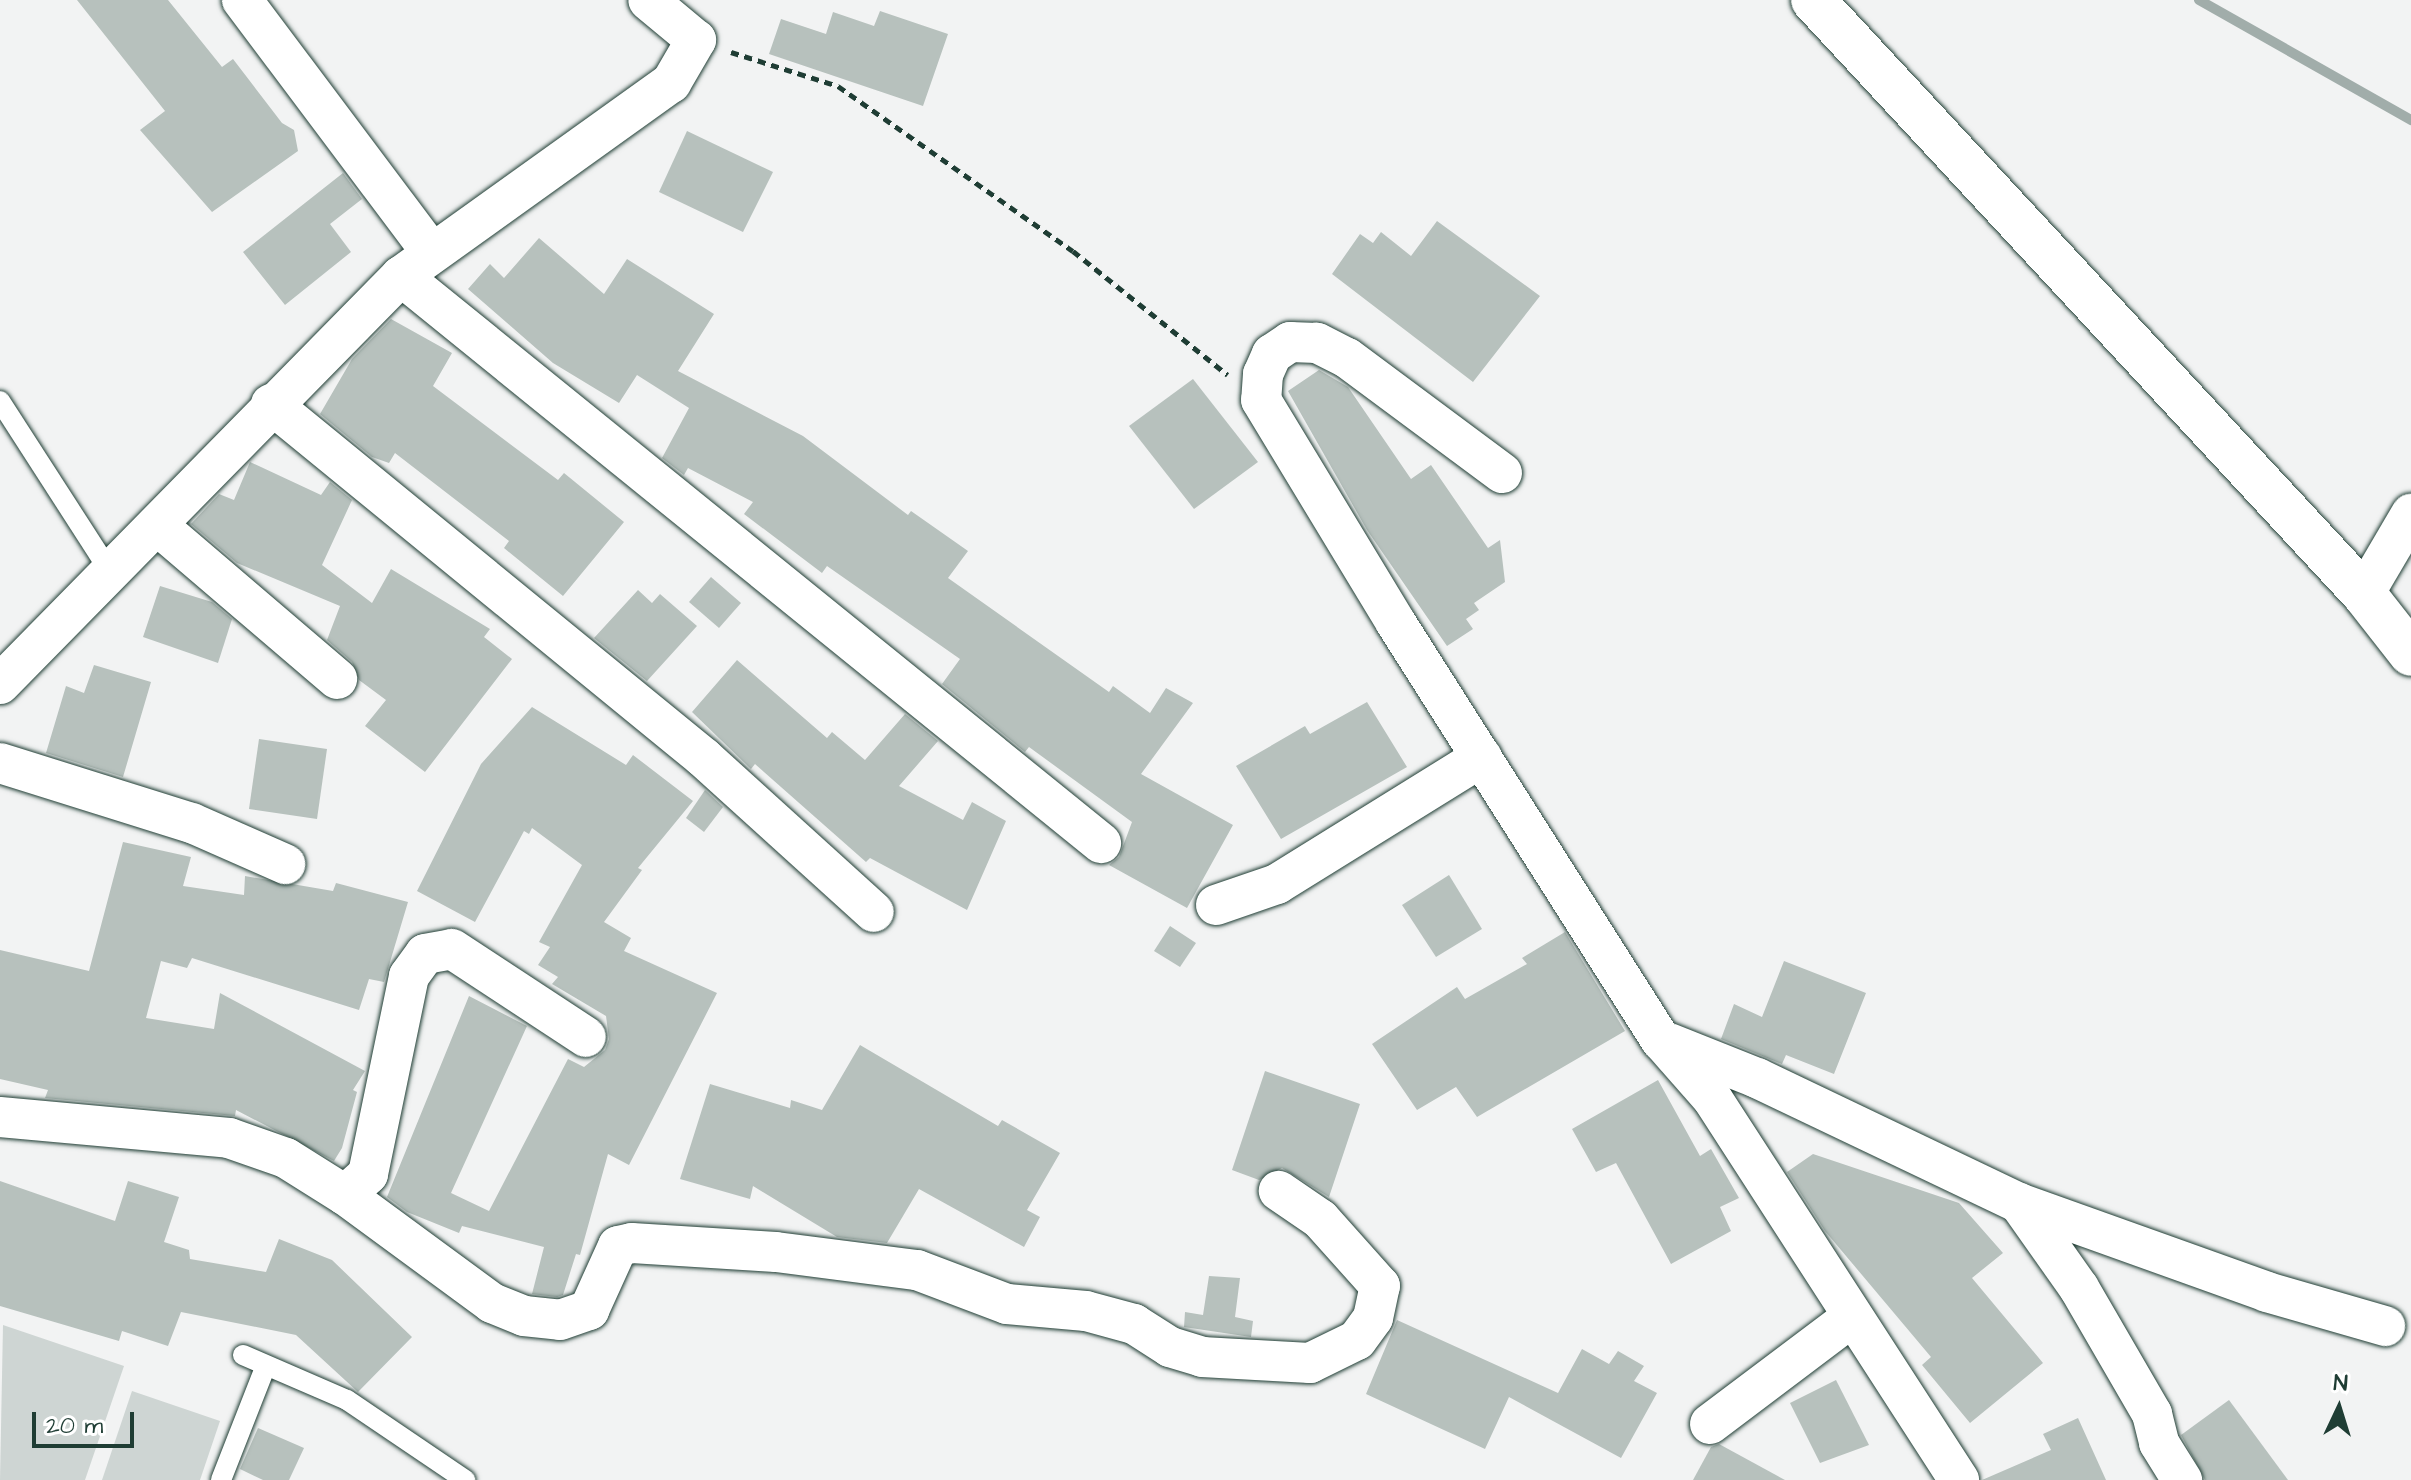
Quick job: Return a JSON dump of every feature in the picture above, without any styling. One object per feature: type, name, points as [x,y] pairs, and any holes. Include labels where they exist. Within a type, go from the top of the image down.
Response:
[{"type":"street","points":[[242,0],[416,264],[1101,843]]},
{"type":"street","points":[[0,684],[271,404],[416,264],[671,83],[696,40],[648,0]]},
{"type":"street","points":[[1813,0],[2364,594],[2411,654]]},
{"type":"street","points":[[1502,473],[1347,358],[1317,343],[1290,342],[1272,354],[1263,374],[1261,400],[1661,1040],[1712,1098],[1959,1480]]},
{"type":"street","points":[[271,404],[704,758],[874,912]]},
{"type":"street","points":[[2364,594],[2411,514]]},
{"type":"street","points":[[157,525],[337,679]]},
{"type":"street","points":[[1216,905],[1277,884],[1482,757]]},
{"type":"street","points":[[0,763],[192,823],[285,864]]},
{"type":"street","points":[[345,1195],[368,1174],[409,976],[425,954],[452,949],[586,1037]]},
{"type":"street","points":[[1661,1040],[1757,1078],[2019,1203],[2267,1292],[2385,1326]]},
{"type":"street","points":[[0,1117],[229,1138],[286,1158],[345,1195],[492,1303],[524,1316],[560,1320],[589,1310],[618,1246],[680,1246],[917,1270],[1007,1304],[1086,1311],[1134,1324],[1170,1347],[1202,1357],[1310,1363],[1357,1340],[1373,1318],[1380,1286],[1320,1219],[1279,1191]]},
{"type":"street","points":[[2019,1203],[2079,1288],[2152,1414],[2159,1443],[2182,1480]]},
{"type":"street","points":[[1710,1424],[1852,1317]]},
{"type":"lane","points":[[0,401],[110,572]]},
{"type":"lane","points":[[243,1355],[347,1400],[465,1480]]},
{"type":"lane","points":[[221,1480],[266,1365]]},
{"type":"path","points":[[696,40],[838,86],[1073,251],[1261,400]]},
{"type":"shaded area","points":[[3,1325],[124,1366],[85,1480],[0,1480]]},
{"type":"shaded area","points":[[132,1391],[220,1421],[200,1480],[102,1480]]},
{"type":"building","points":[[77,0],[168,0],[222,67],[233,59],[282,123],[294,130],[298,151],[212,212],[140,130],[165,111]]},
{"type":"building","points":[[880,11],[948,34],[923,106],[769,54],[781,19],[826,34],[833,12],[874,26]]},
{"type":"building","points":[[687,131],[773,172],[743,232],[659,192]]},
{"type":"building","points":[[343,173],[362,199],[330,224],[351,252],[285,305],[243,252]]},
{"type":"building","points":[[1437,221],[1540,296],[1473,382],[1332,274],[1360,234],[1373,243],[1381,232],[1411,256]]},
{"type":"building","points":[[539,238],[604,294],[627,259],[714,314],[678,371],[803,436],[908,515],[911,511],[968,551],[948,578],[1109,692],[1113,686],[1150,713],[1166,688],[1193,703],[1141,774],[1233,825],[1187,908],[1109,865],[1119,857],[1132,822],[1029,747],[1025,752],[942,684],[960,659],[827,566],[822,573],[744,514],[753,502],[688,468],[684,475],[662,458],[689,408],[637,375],[619,403],[553,363],[468,289],[490,264],[504,278]]},
{"type":"building","points":[[391,319],[452,353],[433,386],[558,480],[564,473],[624,522],[563,596],[504,548],[509,541],[395,453],[389,463],[372,457],[320,414],[352,359]]},
{"type":"building","points":[[1319,370],[1348,387],[1411,479],[1431,465],[1488,548],[1500,540],[1505,582],[1474,603],[1479,610],[1466,619],[1473,629],[1447,646],[1367,530],[1288,391]]},
{"type":"building","points":[[1193,379],[1258,462],[1194,509],[1129,426]]},
{"type":"building","points":[[250,462],[321,495],[330,482],[352,500],[322,565],[372,603],[391,569],[490,629],[484,637],[512,659],[425,772],[365,726],[386,700],[359,680],[352,662],[327,640],[340,606],[237,563],[191,524],[219,494],[234,500]]},
{"type":"building","points":[[711,577],[741,603],[719,628],[689,602]]},
{"type":"building","points":[[160,586],[212,602],[232,619],[218,663],[143,637]]},
{"type":"building","points":[[638,590],[652,603],[660,594],[697,626],[647,681],[594,638]]},
{"type":"building","points":[[737,660],[827,738],[832,732],[865,760],[905,714],[938,741],[899,786],[963,820],[972,802],[1006,821],[967,910],[870,858],[866,862],[755,764],[751,769],[692,712]]},
{"type":"building","points":[[94,665],[151,682],[123,777],[46,753],[66,686],[84,693]]},
{"type":"building","points":[[1367,702],[1407,767],[1281,839],[1236,766],[1305,726],[1310,734]]},
{"type":"building","points":[[532,707],[626,765],[633,755],[693,801],[638,868],[642,870],[604,922],[631,938],[624,951],[717,993],[629,1165],[608,1154],[580,1255],[576,1254],[563,1295],[557,1297],[532,1294],[544,1247],[462,1226],[459,1233],[407,1212],[387,1197],[469,996],[527,1026],[451,1193],[489,1211],[568,1059],[584,1067],[605,1050],[609,1039],[606,1016],[552,984],[558,977],[538,965],[550,947],[539,942],[582,865],[532,828],[529,834],[524,831],[475,922],[417,891],[481,764]]},
{"type":"building","points":[[259,739],[327,749],[317,819],[249,809]]},
{"type":"building","points":[[705,790],[723,807],[704,832],[686,818]]},
{"type":"building","points":[[123,842],[191,857],[183,886],[244,895],[245,876],[333,891],[336,883],[408,902],[384,982],[369,979],[359,1010],[192,958],[187,968],[161,961],[146,1018],[214,1029],[220,993],[365,1071],[353,1090],[357,1092],[342,1148],[334,1161],[236,1110],[235,1116],[45,1098],[48,1090],[0,1079],[0,950],[89,971]]},
{"type":"building","points":[[1449,875],[1482,929],[1436,957],[1402,905]]},
{"type":"building","points":[[1170,926],[1196,943],[1180,967],[1154,951]]},
{"type":"building","points":[[1565,932],[1625,1031],[1477,1117],[1456,1087],[1417,1110],[1372,1044],[1457,987],[1465,999],[1527,964],[1522,958]]},
{"type":"building","points":[[1784,961],[1866,993],[1834,1074],[1786,1055],[1782,1064],[1721,1039],[1734,1004],[1762,1017]]},
{"type":"building","points":[[860,1045],[998,1126],[1002,1120],[1060,1153],[1027,1210],[1040,1217],[1024,1247],[919,1189],[887,1243],[837,1237],[753,1186],[750,1199],[680,1179],[710,1084],[790,1108],[791,1100],[822,1110]]},
{"type":"building","points":[[1265,1071],[1360,1104],[1329,1197],[1282,1168],[1259,1180],[1232,1170]]},
{"type":"building","points":[[1658,1080],[1700,1156],[1711,1149],[1739,1198],[1720,1207],[1731,1231],[1671,1264],[1616,1163],[1596,1172],[1572,1129]]},
{"type":"building","points":[[1813,1154],[1959,1203],[2003,1253],[1972,1278],[2043,1363],[1970,1423],[1922,1365],[1931,1357],[1825,1231],[1787,1172]]},
{"type":"building","points":[[0,1181],[115,1221],[128,1181],[179,1197],[164,1242],[189,1250],[190,1259],[266,1272],[279,1239],[332,1260],[412,1337],[358,1392],[296,1335],[181,1312],[168,1346],[122,1331],[119,1341],[0,1306]]},
{"type":"building","points":[[1209,1276],[1240,1278],[1235,1317],[1253,1321],[1251,1337],[1184,1327],[1185,1312],[1203,1315]]},
{"type":"building","points":[[1397,1320],[1558,1393],[1582,1349],[1609,1364],[1618,1351],[1644,1366],[1634,1381],[1657,1393],[1621,1458],[1509,1397],[1485,1449],[1366,1394]]},
{"type":"building","points":[[1836,1380],[1869,1445],[1820,1463],[1790,1403]]},
{"type":"building","points":[[2229,1400],[2288,1480],[2205,1480],[2181,1435]]},
{"type":"building","points":[[2078,1418],[2106,1480],[1982,1480],[2051,1450],[2043,1434]]},
{"type":"building","points":[[258,1428],[304,1448],[289,1480],[263,1480],[240,1469]]},
{"type":"building","points":[[1719,1444],[1785,1480],[1693,1480],[1711,1447]]},
{"type":"waterway","points":[[2199,0],[2411,120]]}]
